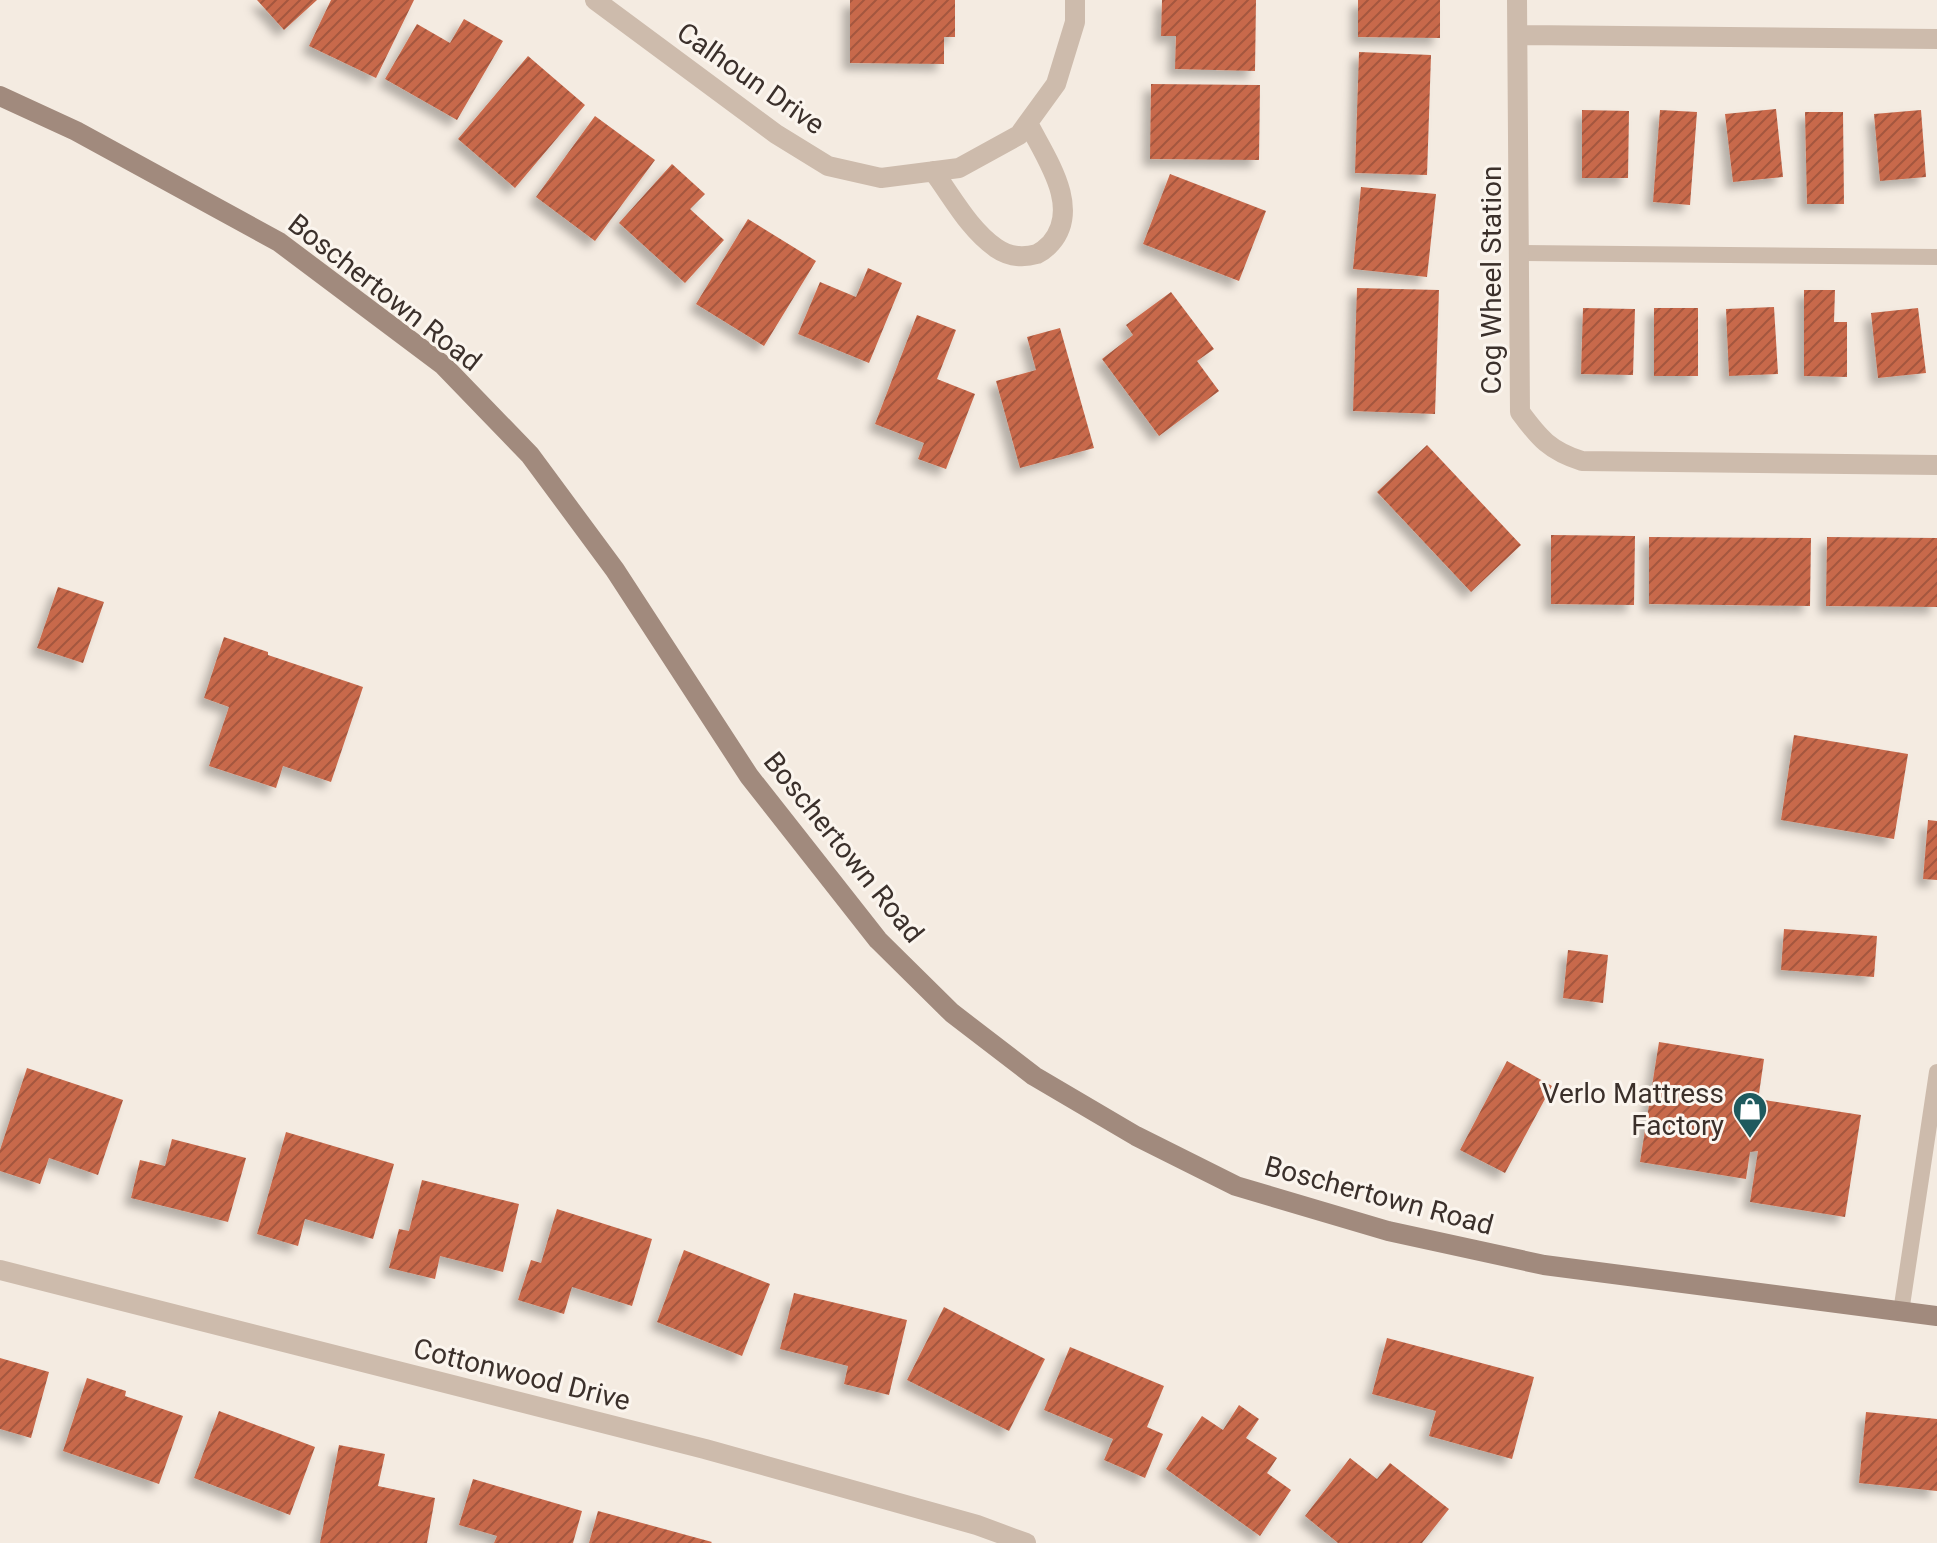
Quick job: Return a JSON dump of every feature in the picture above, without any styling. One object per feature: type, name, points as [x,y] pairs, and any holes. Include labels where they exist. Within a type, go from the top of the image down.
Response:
[{"type":"street","name":"Calhoun Drive","points":[[595,0],[776,134],[828,166],[881,178],[959,168],[1019,135],[1056,84],[1075,22],[1075,0]]},
{"type":"street","name":"Cog Wheel Station","points":[[1517,0],[1520,412],[1538,436],[1559,454],[1582,461],[1937,465]]},
{"type":"street","points":[[1518,35],[1937,39]]},
{"type":"street","name":"Boschertown Road","points":[[0,96],[76,131],[279,242],[443,365],[530,455],[615,570],[749,776],[878,940],[952,1013],[1034,1076],[1136,1136],[1236,1186],[1388,1231],[1544,1265],[1937,1316]]},
{"type":"street","points":[[933,171],[975,230],[999,250],[1023,258],[1044,251],[1060,233],[1064,214],[1060,189],[1028,123]]},
{"type":"street","name":"Cottonwood Drive","points":[[0,1270],[720,1453],[977,1525],[1026,1543]]},
{"type":"lane","points":[[1519,253],[1937,257]]},
{"type":"lane","points":[[1901,1312],[1937,1072]]},
{"type":"building","points":[[257,0],[317,0],[284,30]]},
{"type":"building","points":[[331,0],[414,0],[376,78],[309,46]]},
{"type":"building","points":[[850,0],[955,0],[955,37],[944,37],[944,64],[850,63]]},
{"type":"building","points":[[1162,0],[1256,0],[1255,71],[1175,69],[1176,36],[1161,36]]},
{"type":"building","points":[[1358,0],[1440,0],[1440,38],[1358,37]]},
{"type":"building","points":[[464,19],[503,41],[457,120],[385,79],[417,24],[450,43]]},
{"type":"building","points":[[1359,52],[1431,55],[1427,175],[1355,173]]},
{"type":"building","points":[[528,56],[585,105],[515,188],[458,139]]},
{"type":"building","points":[[1151,84],[1260,85],[1259,160],[1150,159]]},
{"type":"building","points":[[1776,109],[1783,177],[1733,182],[1725,114]]},
{"type":"building","points":[[1582,110],[1629,111],[1628,178],[1582,178]]},
{"type":"building","points":[[1660,110],[1697,112],[1690,205],[1653,202]]},
{"type":"building","points":[[1921,110],[1926,177],[1880,181],[1874,114]]},
{"type":"building","points":[[1805,112],[1843,112],[1844,204],[1807,204]]},
{"type":"building","points":[[595,116],[655,160],[595,241],[536,197]]},
{"type":"building","points":[[672,164],[705,194],[690,209],[724,240],[685,283],[619,223]]},
{"type":"building","points":[[1170,174],[1266,211],[1239,281],[1143,244]]},
{"type":"building","points":[[1361,187],[1436,194],[1427,277],[1353,269]]},
{"type":"building","points":[[748,219],[816,261],[764,346],[696,304]]},
{"type":"building","points":[[868,268],[902,283],[869,363],[798,334],[820,282],[856,297]]},
{"type":"building","points":[[1357,288],[1439,290],[1435,414],[1353,411]]},
{"type":"building","points":[[1804,290],[1835,290],[1834,322],[1847,322],[1847,377],[1804,376]]},
{"type":"building","points":[[1171,292],[1214,349],[1197,361],[1219,391],[1159,436],[1102,359],[1133,335],[1126,325]]},
{"type":"building","points":[[1774,307],[1778,374],[1729,376],[1726,309]]},
{"type":"building","points":[[1583,308],[1635,309],[1633,375],[1581,374]]},
{"type":"building","points":[[1654,308],[1698,308],[1698,376],[1654,376]]},
{"type":"building","points":[[1918,308],[1926,373],[1878,378],[1871,313]]},
{"type":"building","points":[[917,315],[956,330],[937,379],[975,394],[946,469],[918,459],[924,443],[875,424]]},
{"type":"building","points":[[1060,328],[1094,448],[1020,468],[996,381],[1036,370],[1027,337]]},
{"type":"building","points":[[1427,445],[1521,545],[1471,592],[1377,492]]},
{"type":"building","points":[[1551,535],[1635,536],[1634,605],[1551,604]]},
{"type":"building","points":[[1649,537],[1811,538],[1810,606],[1649,604]]},
{"type":"building","points":[[1827,537],[1937,538],[1937,607],[1826,606]]},
{"type":"building","points":[[58,587],[104,602],[83,663],[37,648]]},
{"type":"building","points":[[224,637],[363,687],[331,782],[283,766],[276,788],[209,766],[229,707],[204,698]]},
{"type":"building","points":[[1794,735],[1908,754],[1894,839],[1781,820]]},
{"type":"building","points":[[1928,820],[1937,821],[1937,880],[1923,879]]},
{"type":"building","points":[[1784,929],[1877,936],[1874,977],[1781,970]]},
{"type":"building","points":[[1568,950],[1608,955],[1603,1003],[1563,998]]},
{"type":"building","name":"Verlo Mattress Factory","points":[[1659,1042],[1764,1059],[1754,1128],[1759,1129],[1764,1100],[1861,1115],[1845,1217],[1750,1202],[1758,1151],[1750,1152],[1746,1179],[1640,1162]]},
{"type":"building","points":[[1507,1061],[1552,1086],[1505,1173],[1460,1150]]},
{"type":"building","points":[[27,1068],[123,1100],[98,1175],[49,1158],[40,1184],[0,1171],[0,1150]]},
{"type":"building","points":[[286,1132],[394,1164],[373,1239],[305,1219],[298,1246],[257,1234]]},
{"type":"building","points":[[172,1139],[246,1158],[228,1222],[131,1198],[140,1160],[165,1166]]},
{"type":"building","points":[[422,1180],[519,1204],[503,1272],[440,1256],[435,1279],[389,1268],[399,1229],[409,1231]]},
{"type":"building","points":[[557,1209],[652,1239],[632,1306],[572,1287],[564,1314],[518,1300],[531,1260],[541,1263]]},
{"type":"building","points":[[684,1250],[770,1284],[742,1356],[657,1322]]},
{"type":"building","points":[[794,1293],[907,1320],[889,1395],[844,1384],[848,1366],[780,1349]]},
{"type":"building","points":[[944,1307],[1045,1359],[1009,1431],[907,1380]]},
{"type":"building","points":[[1387,1338],[1534,1377],[1512,1459],[1429,1436],[1436,1411],[1372,1394]]},
{"type":"building","points":[[1070,1347],[1164,1386],[1147,1427],[1163,1434],[1145,1478],[1104,1460],[1113,1439],[1044,1410]]},
{"type":"building","points":[[0,1358],[49,1372],[31,1438],[0,1429]]},
{"type":"building","points":[[87,1378],[126,1391],[125,1396],[183,1416],[159,1484],[63,1451]]},
{"type":"building","points":[[1239,1405],[1259,1419],[1246,1438],[1277,1458],[1267,1473],[1291,1490],[1260,1536],[1166,1469],[1202,1416],[1223,1430]]},
{"type":"building","points":[[219,1411],[315,1447],[290,1515],[194,1478]]},
{"type":"building","points":[[1866,1412],[1937,1419],[1937,1491],[1859,1483]]},
{"type":"building","points":[[339,1445],[385,1454],[378,1486],[435,1498],[427,1543],[320,1543]]},
{"type":"building","points":[[1350,1458],[1377,1479],[1390,1463],[1449,1509],[1422,1543],[1338,1543],[1305,1516]]},
{"type":"building","points":[[473,1479],[582,1511],[573,1543],[494,1543],[497,1536],[459,1525]]},
{"type":"building","points":[[598,1511],[712,1542],[589,1543]]},
{"type":"place","name":"Verlo Mattress Factory","points":[[1750,1140]]}]
